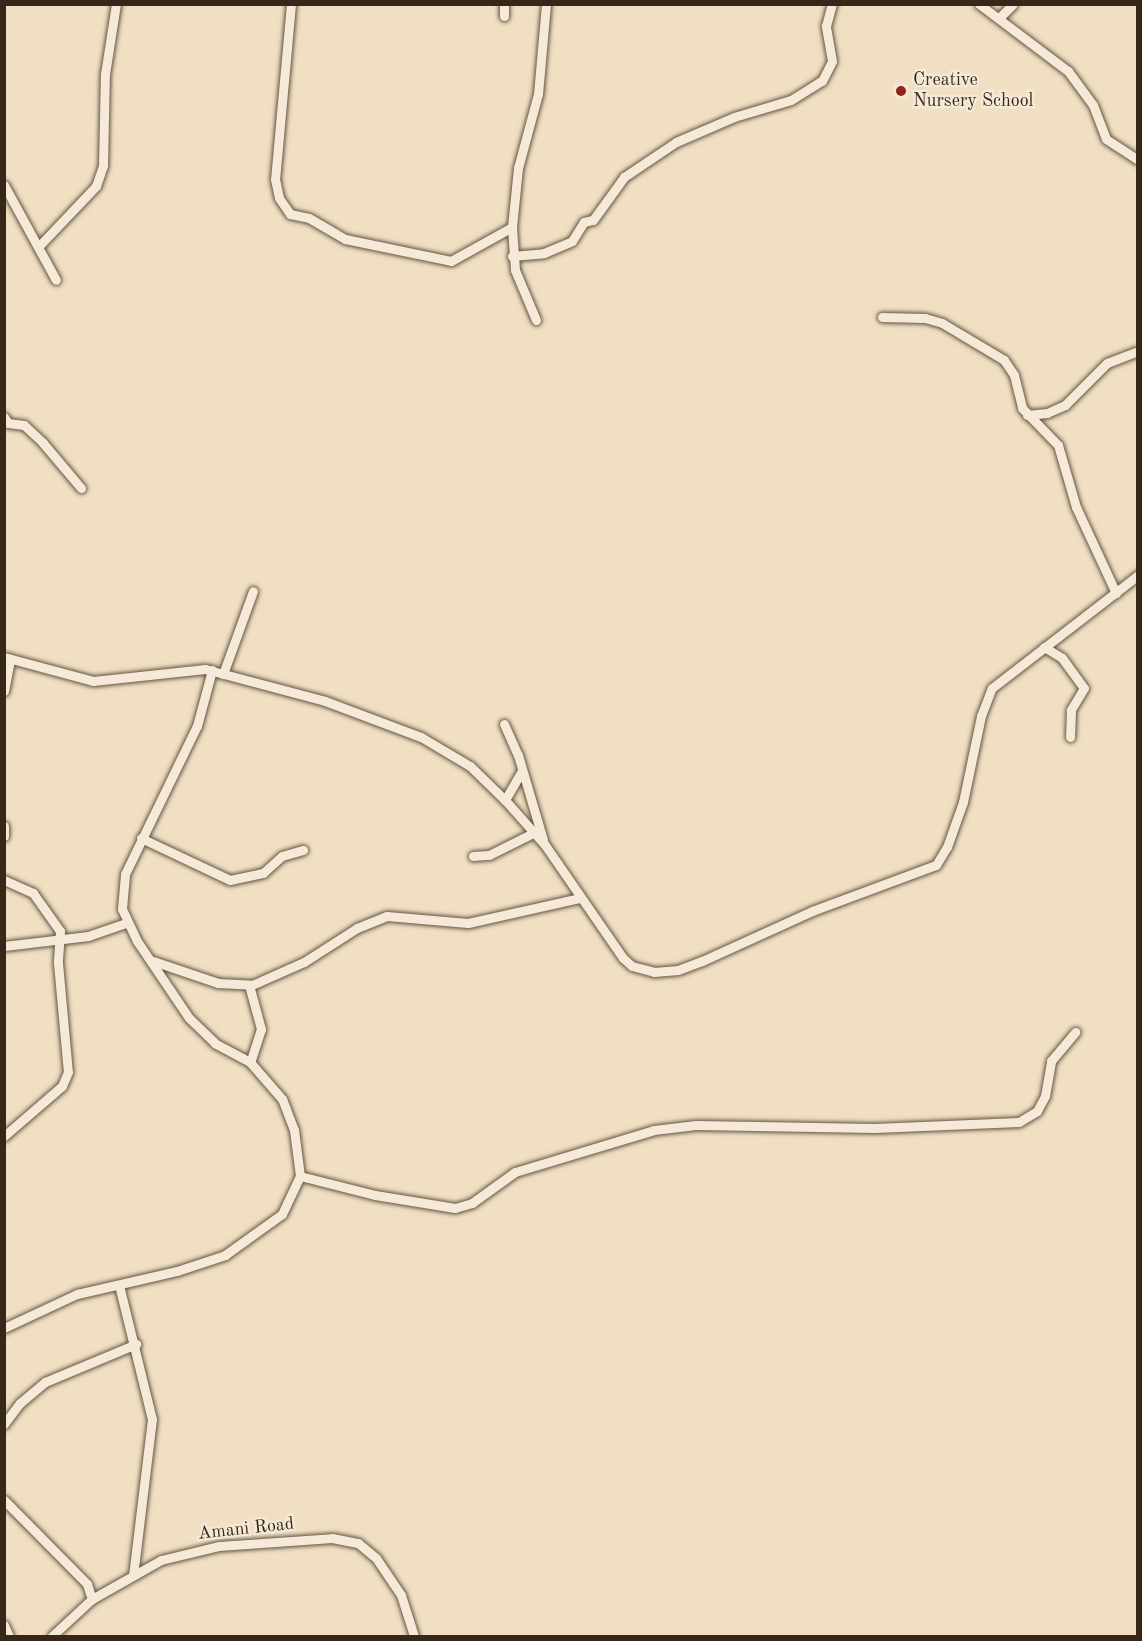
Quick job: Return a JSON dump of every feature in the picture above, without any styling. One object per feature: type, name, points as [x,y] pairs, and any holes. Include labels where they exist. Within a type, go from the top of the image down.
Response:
[{"type":"street","points":[[39,246],[96,186],[103,166],[105,74],[116,4]]},
{"type":"street","points":[[291,4],[275,179],[279,198],[290,214],[309,218],[345,239],[451,261],[512,227]]},
{"type":"street","points":[[504,4],[504,16]]},
{"type":"street","points":[[536,320],[518,282],[512,256],[512,227],[518,168],[538,94],[546,4]]},
{"type":"street","points":[[512,256],[544,253],[572,241],[584,222],[593,220],[624,177],[670,146],[712,125],[791,100],[822,81],[832,61],[826,26],[832,4]]},
{"type":"street","points":[[979,4],[1000,16],[1068,71],[1092,105],[1106,139],[1137,160]]},
{"type":"street","points":[[1000,16],[1012,4]]},
{"type":"street","points":[[4,185],[56,280]]},
{"type":"street","points":[[882,317],[925,318],[998,353],[1014,375],[1019,399],[1027,415],[1058,444],[1076,507],[1116,593]]},
{"type":"street","points":[[1027,415],[1047,413],[1065,405],[1107,363],[1137,351]]},
{"type":"street","points":[[6,422],[24,426],[37,437],[81,488]]},
{"type":"street","points":[[5,686],[7,658],[93,681],[212,670],[325,701],[421,736],[470,766],[535,832],[623,958],[642,971],[678,970],[812,911],[928,870],[941,858],[955,827],[992,688],[1137,575]]},
{"type":"street","points":[[223,674],[253,591]]},
{"type":"street","points":[[1044,647],[1062,658],[1084,688],[1071,710],[1070,737]]},
{"type":"street","points":[[4,1328],[77,1294],[119,1285],[225,1255],[282,1214],[300,1176],[294,1130],[282,1099],[250,1062],[215,1042],[189,1018],[126,923],[122,888],[141,838],[197,726],[212,670]]},
{"type":"street","points":[[504,724],[511,735],[545,845]]},
{"type":"street","points":[[504,800],[521,772]]},
{"type":"street","points":[[4,826],[4,836]]},
{"type":"street","points":[[472,856],[489,855],[535,832]]},
{"type":"street","points":[[141,838],[230,880],[263,873],[282,856],[303,850]]},
{"type":"street","points":[[4,880],[28,889],[38,898],[58,926],[60,938],[58,963],[68,1077],[4,1137]]},
{"type":"street","points":[[153,962],[218,983],[249,985],[304,962],[357,928],[387,916],[473,922],[580,898]]},
{"type":"street","points":[[4,946],[88,936],[126,923]]},
{"type":"street","points":[[249,985],[261,1028],[250,1062]]},
{"type":"street","points":[[300,1176],[375,1195],[455,1208],[472,1203],[515,1172],[654,1130],[696,1125],[875,1128],[1018,1122],[1037,1111],[1045,1096],[1051,1061],[1075,1032]]},
{"type":"street","points":[[119,1285],[136,1344],[152,1419],[133,1575]]},
{"type":"street","points":[[4,1424],[20,1403],[45,1382],[136,1344]]},
{"type":"street","points":[[4,1500],[87,1584],[92,1599]]},
{"type":"street","name":"Amani Road","points":[[52,1636],[92,1599],[133,1575],[176,1555],[219,1546],[289,1538],[332,1538],[367,1548],[396,1585],[414,1636]]},
{"type":"street","points":[[4,1625],[9,1636]]},
{"type":"place","name":"Creative Nursery School","points":[[901,91]]}]
